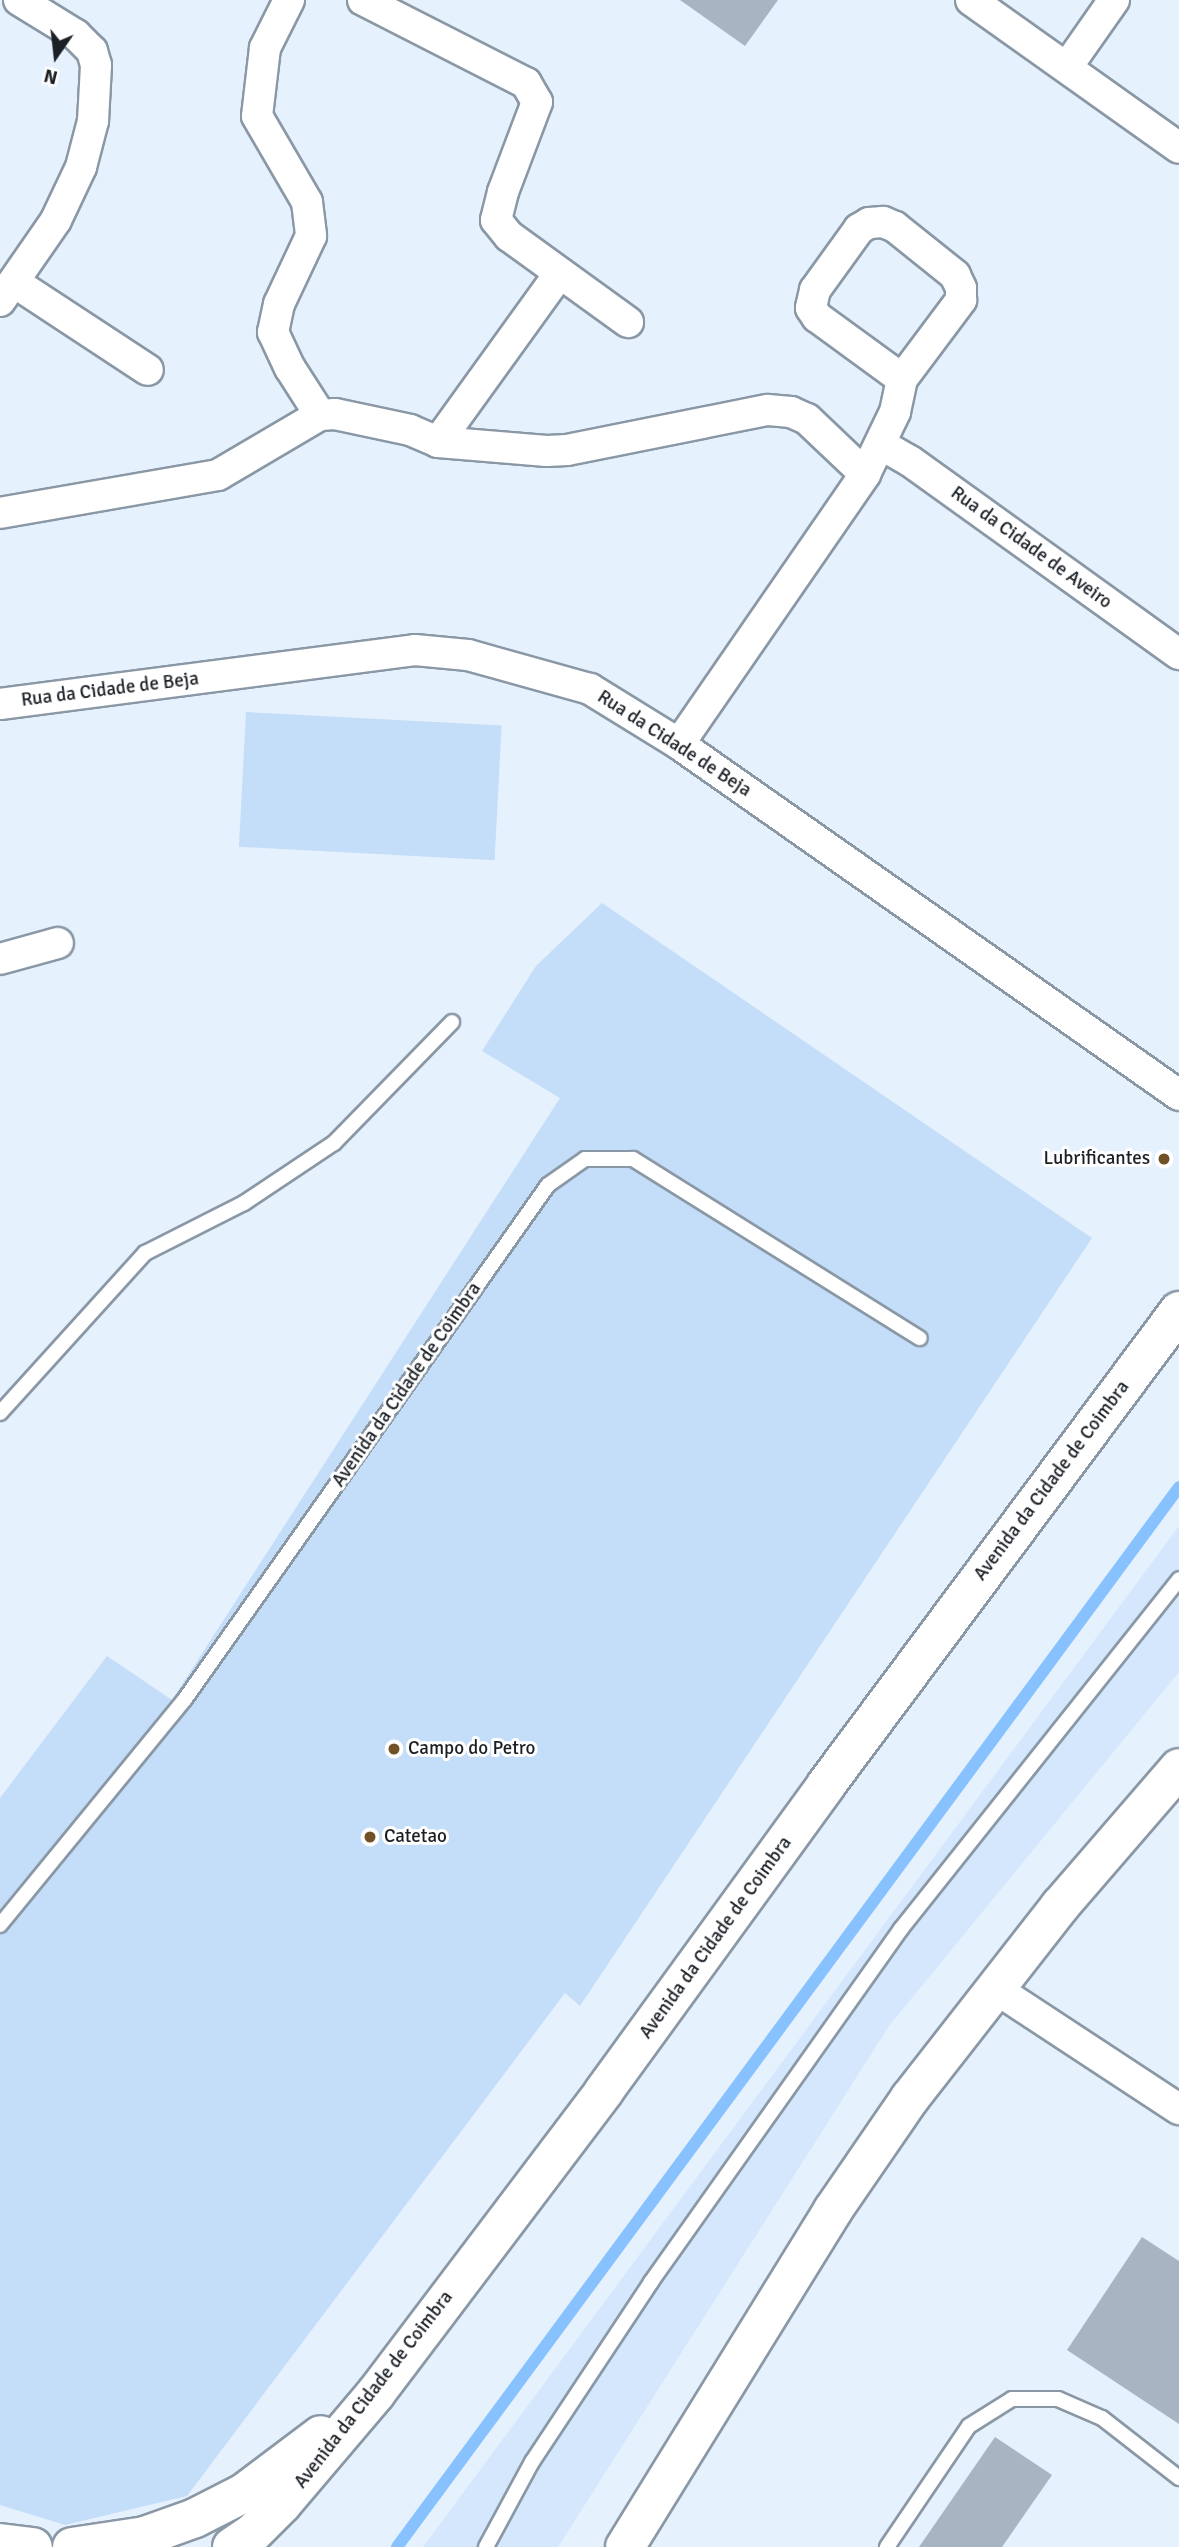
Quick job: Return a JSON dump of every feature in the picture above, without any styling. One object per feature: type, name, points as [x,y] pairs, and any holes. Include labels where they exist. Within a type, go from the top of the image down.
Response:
[{"type":"main road","name":"Avenida da Cidade de Coimbra","points":[[232,2547],[253,2533],[282,2504],[376,2393],[604,2091],[1179,1311]]},
{"type":"main road","points":[[625,2547],[833,2210],[910,2098],[1060,1906],[1179,1768]]},
{"type":"main road","points":[[72,2547],[145,2536],[195,2518],[244,2493],[376,2393]]},
{"type":"main road","points":[[0,2543],[33,2547]]},
{"type":"street","points":[[19,0],[76,35],[92,51],[96,65],[93,121],[81,167],[56,220],[7,292],[148,370]]},
{"type":"street","points":[[289,0],[265,48],[257,116],[307,202],[311,236],[279,304],[274,331],[290,368],[320,415]]},
{"type":"street","points":[[363,0],[526,83],[537,102],[503,192],[496,220],[509,236],[628,322]]},
{"type":"street","points":[[971,0],[1179,148]]},
{"type":"street","points":[[1066,67],[1114,0]]},
{"type":"street","points":[[679,744],[865,474],[882,444],[895,412],[902,379],[961,300],[961,288],[955,275],[895,227],[883,222],[869,223],[859,229],[815,290],[811,308],[817,317],[902,379]]},
{"type":"street","points":[[438,442],[560,272]]},
{"type":"street","points":[[0,513],[218,475],[320,415],[335,414],[410,430],[438,442],[567,450],[768,410],[792,412],[807,419],[865,474]]},
{"type":"street","name":"Rua da Cidade de Aveiro","points":[[882,444],[1179,653]]},
{"type":"street","name":"Rua da Cidade de Beja","points":[[0,704],[415,650],[468,655],[590,689],[679,744],[1179,1095]]},
{"type":"street","points":[[0,959],[58,943]]},
{"type":"street","points":[[996,1989],[1179,2109]]},
{"type":"lane","points":[[0,1413],[145,1253],[244,1203],[334,1143],[452,1023]]},
{"type":"lane","name":"Avenida da Cidade de Coimbra","points":[[0,1925],[185,1699],[548,1185],[585,1158],[633,1159],[920,1338]]},
{"type":"lane","points":[[486,2547],[532,2462],[651,2282],[901,1929],[1179,1579]]},
{"type":"lane","points":[[887,2547],[969,2426],[1012,2399],[1058,2399],[1102,2418],[1179,2478]]},
{"type":"shaded area","points":[[246,712],[502,725],[495,860],[239,847]]},
{"type":"shaded area","name":"Campo do Petro","points":[[602,903],[1092,1238],[580,2006],[565,1993],[187,2496],[65,2525],[0,2505],[0,1798],[107,1656],[172,1700],[560,1098],[482,1051],[536,966]]},
{"type":"shaded area","points":[[1179,1526],[1179,1672],[889,2026],[558,2547],[423,2547]]},
{"type":"building","points":[[680,0],[778,0],[745,46]]},
{"type":"building","points":[[1142,2237],[1179,2261],[1179,2424],[1067,2350]]},
{"type":"building","points":[[995,2437],[1052,2475],[1002,2547],[919,2547]]},
{"type":"waterway","points":[[397,2547],[1179,1487]]},
{"type":"place","name":"Lubrificantes","points":[[1164,1159]]},
{"type":"place","name":"Campo do Petro","points":[[394,1749]]},
{"type":"place","name":"Catetao","points":[[370,1837]]}]
